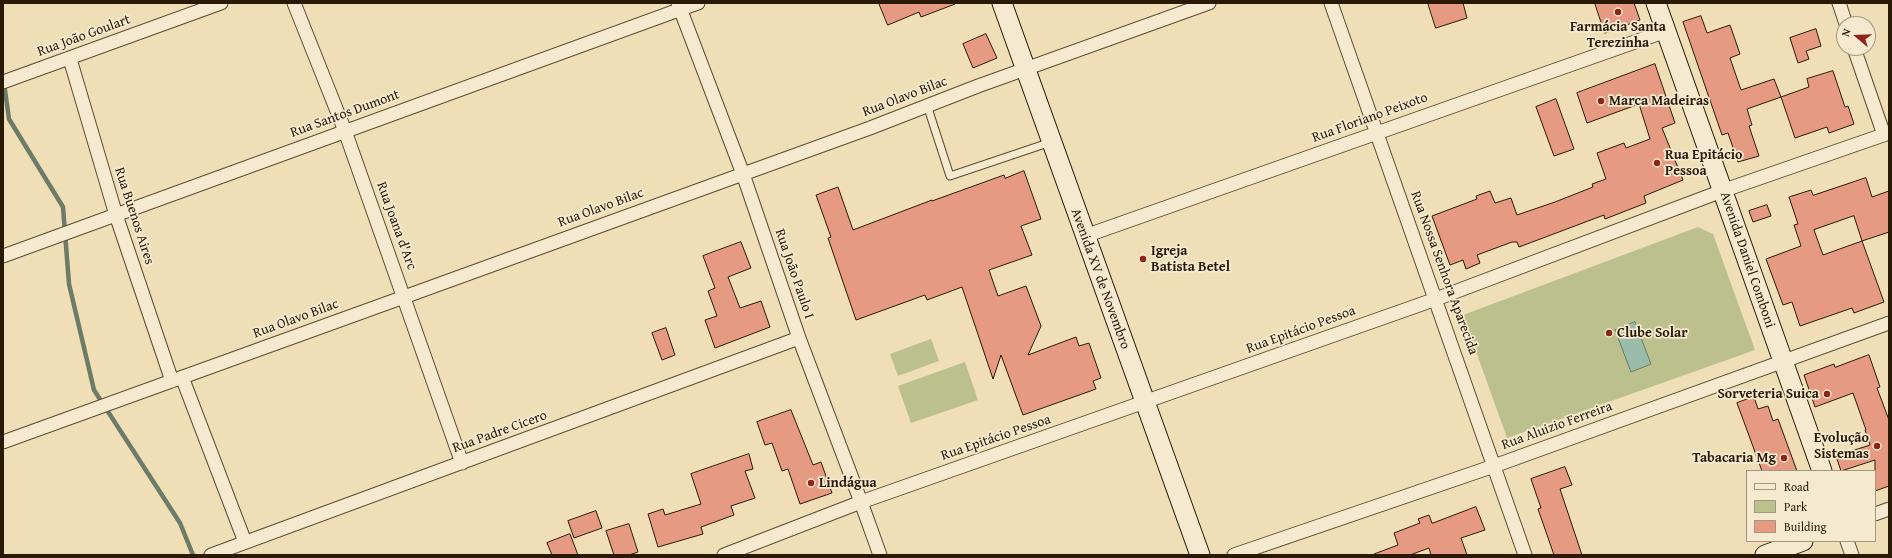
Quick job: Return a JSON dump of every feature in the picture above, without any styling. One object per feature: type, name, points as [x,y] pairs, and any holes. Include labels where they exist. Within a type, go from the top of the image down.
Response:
[{"type":"street","name":"Rua João Goulart","points":[[7,81],[221,3]]},
{"type":"street","name":"Rua Joana d'Arc","points":[[294,3],[345,131],[462,462]]},
{"type":"street","name":"Rua Santos Dumont","points":[[3,256],[345,131],[680,6],[698,3]]},
{"type":"street","name":"Avenida XV de Novembro","points":[[1002,3],[1200,555]]},
{"type":"street","name":"Rua Olavo Bilac","points":[[3,442],[743,174],[1025,69],[1209,3]]},
{"type":"street","name":"Rua Nossa Senhora Aparecida","points":[[1331,3],[1525,555]]},
{"type":"street","name":"Avenida Daniel Comboni","points":[[1656,3],[1822,470]]},
{"type":"street","points":[[1839,3],[1843,16]]},
{"type":"street","name":"Rua João Paulo I","points":[[680,6],[743,174],[799,338],[880,555]]},
{"type":"street","name":"Rua Floriano Peixoto","points":[[1085,236],[1666,31]]},
{"type":"street","points":[[1857,56],[1887,134]]},
{"type":"street","name":"Rua Buenos Aires","points":[[70,59],[116,214],[177,379],[245,542]]},
{"type":"street","name":"Rua Epitácio Pessoa","points":[[724,555],[861,502],[1436,299],[1722,191],[1887,134]]},
{"type":"street","name":"Rua Aluizio Ferreira","points":[[1234,555],[1494,466],[1889,323]]},
{"type":"street","name":"Rua Padre Cicero","points":[[211,555],[799,338]]},
{"type":"street","points":[[1876,514],[1889,509]]},
{"type":"street","points":[[1765,555],[1800,542]]},
{"type":"street","points":[[1847,542],[1852,555]]},
{"type":"lane","points":[[927,105],[950,176],[1052,142]]},
{"type":"green space","name":"Clube Solar","points":[[1698,227],[1713,234],[1755,350],[1507,438],[1463,315]]},
{"type":"green space","points":[[931,339],[939,361],[898,376],[890,354]]},
{"type":"green space","points":[[965,362],[978,400],[911,423],[898,386]]},
{"type":"shaded area","points":[[1635,322],[1651,364],[1631,372],[1615,330]]},
{"type":"building","points":[[879,3],[955,4],[921,17],[919,12],[888,25]]},
{"type":"building","points":[[1428,3],[1463,3],[1467,18],[1436,28]]},
{"type":"building","name":"Farmácia Santa Terezinha","points":[[1595,3],[1634,3],[1640,20],[1605,33]]},
{"type":"building","points":[[1701,16],[1707,33],[1730,25],[1740,54],[1730,58],[1741,90],[1774,79],[1781,97],[1747,109],[1752,125],[1749,126],[1759,156],[1738,162],[1728,133],[1722,135],[1683,22]]},
{"type":"building","points":[[1816,29],[1821,46],[1806,51],[1809,59],[1798,63],[1790,38]]},
{"type":"building","points":[[986,34],[997,58],[973,68],[963,44]]},
{"type":"building","points":[[1655,64],[1675,123],[1662,128],[1683,180],[1644,196],[1646,203],[1605,219],[1604,215],[1519,247],[1517,242],[1512,242],[1477,255],[1480,263],[1466,269],[1463,260],[1450,265],[1432,216],[1477,199],[1476,196],[1490,191],[1495,203],[1511,198],[1517,215],[1555,202],[1593,187],[1592,184],[1606,179],[1597,153],[1624,143],[1626,148],[1650,139],[1639,104],[1587,123],[1577,93]]},
{"type":"building","points":[[1833,71],[1845,107],[1848,106],[1854,124],[1829,133],[1827,127],[1795,138],[1781,97],[1809,87],[1807,79]]},
{"type":"building","points":[[1556,99],[1574,149],[1554,156],[1536,107]]},
{"type":"building","points":[[1024,171],[1041,219],[1021,226],[1032,255],[989,270],[998,296],[1026,286],[1041,326],[1028,355],[1076,337],[1079,346],[1089,343],[1101,378],[1093,381],[1096,389],[1023,415],[1001,355],[993,379],[962,287],[927,300],[925,295],[856,320],[828,238],[831,237],[816,195],[838,187],[853,230],[1004,175],[1005,178]]},
{"type":"building","points":[[1866,178],[1872,197],[1889,191],[1889,232],[1862,241],[1884,302],[1854,313],[1852,308],[1800,326],[1792,302],[1783,305],[1766,259],[1801,246],[1794,225],[1798,224],[1789,197],[1811,190],[1813,195]],"holes":[[[1854,216],[1862,241],[1823,255],[1814,230]]]},
{"type":"building","points":[[1767,205],[1771,216],[1753,222],[1749,211]]},
{"type":"building","points":[[741,242],[751,268],[728,277],[740,308],[761,301],[770,327],[715,348],[705,320],[717,316],[708,291],[715,288],[703,256]]},
{"type":"building","points":[[666,328],[675,355],[662,360],[652,333]]},
{"type":"building","points":[[1869,355],[1880,387],[1877,388],[1889,420],[1889,486],[1876,491],[1875,460],[1841,470],[1836,456],[1870,445],[1853,393],[1815,407],[1804,375],[1834,364],[1835,367]]},
{"type":"building","points":[[1754,397],[1758,409],[1768,406],[1773,421],[1778,419],[1797,470],[1762,470],[1737,403]]},
{"type":"building","points":[[791,410],[813,465],[821,462],[832,493],[800,504],[788,469],[782,471],[772,443],[765,445],[757,422]]},
{"type":"building","points":[[749,454],[753,469],[745,471],[755,498],[731,506],[734,515],[701,527],[703,534],[658,547],[648,514],[663,509],[665,515],[701,504],[691,474]]},
{"type":"building","points":[[1565,467],[1572,485],[1560,489],[1582,555],[1554,555],[1538,509],[1541,508],[1531,479]]},
{"type":"building","points":[[1476,507],[1485,530],[1461,538],[1467,555],[1431,555],[1429,548],[1410,555],[1374,555],[1398,545],[1394,533],[1420,523],[1418,519],[1429,515],[1432,523]]},
{"type":"building","points":[[596,511],[602,528],[574,538],[568,521]]},
{"type":"building","points":[[629,524],[638,552],[629,555],[614,555],[606,531]]},
{"type":"building","points":[[570,534],[578,555],[552,555],[547,543]]},
{"type":"waterway","points":[[4,83],[9,119],[63,207],[69,284],[94,390],[180,523],[193,555]]},
{"type":"place","name":"Farmácia Santa Terezinha","points":[[1618,12]]},
{"type":"place","name":"Marca Madeiras","points":[[1601,101]]},
{"type":"place","name":"Rua Epitácio Pessoa","points":[[1657,163]]},
{"type":"place","name":"Igreja Batista Betel","points":[[1143,259]]},
{"type":"place","name":"Clube Solar","points":[[1609,333]]},
{"type":"place","name":"Sorveteria Suica","points":[[1827,394]]},
{"type":"place","name":"Evolução Sistemas","points":[[1877,446]]},
{"type":"place","name":"Tabacaria Mg","points":[[1784,458]]},
{"type":"place","name":"Lindágua","points":[[811,483]]}]
